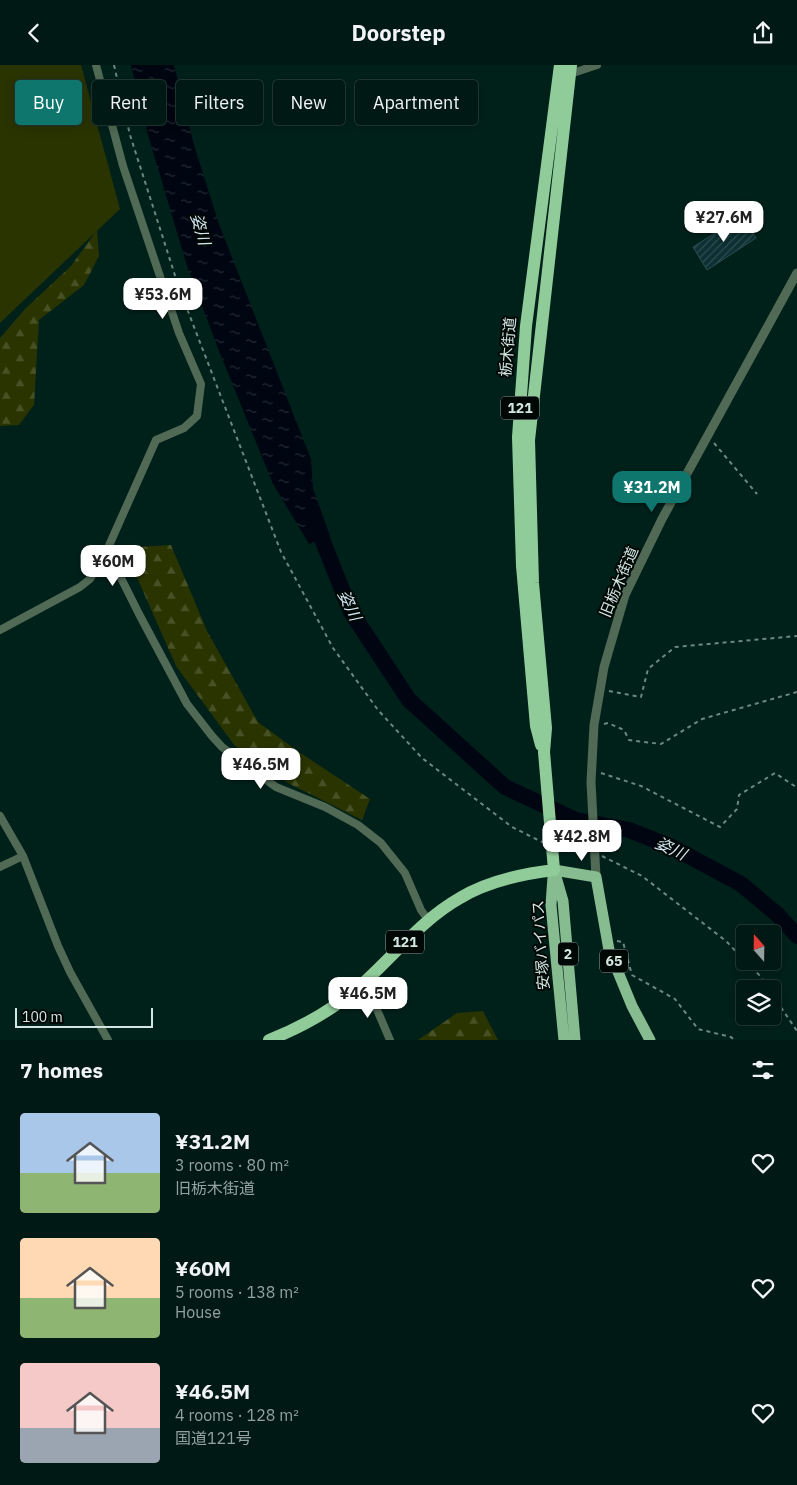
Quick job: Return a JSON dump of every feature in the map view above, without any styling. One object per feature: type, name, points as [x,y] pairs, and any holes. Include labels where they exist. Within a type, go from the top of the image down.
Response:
[{"type":"highway","name":"栃木街道","points":[[554,870],[544,752],[536,726],[524,585],[518,437],[526,326],[565,70]]},
{"type":"highway","name":"121","points":[[269,1040],[315,1018],[336,1005],[361,986],[409,938],[459,898],[504,879],[554,870]]},
{"type":"main road","points":[[554,870],[596,877]]},
{"type":"main road","name":"安塚バイパス","points":[[554,870],[551,905],[564,1040]]},
{"type":"main road","name":"安塚バイパス","points":[[554,870],[564,901],[575,1040]]},
{"type":"main road","name":"65","points":[[596,877],[609,950],[632,1006],[650,1040]]},
{"type":"street","points":[[0,630],[80,587],[90,579],[107,550],[156,440],[184,428],[197,416],[201,384],[179,333],[123,166],[96,65]]},
{"type":"street","points":[[565,70],[597,65]]},
{"type":"street","name":"旧栃木街道","points":[[596,877],[593,849],[591,782],[594,725],[599,690],[611,638],[624,595],[662,519],[797,273]]},
{"type":"street","points":[[107,550],[139,615],[187,704],[212,737],[222,747],[276,787],[325,807],[358,825],[381,843],[405,873],[421,910],[429,921]]},
{"type":"street","points":[[0,816],[23,856],[58,947],[70,972],[108,1040]]},
{"type":"street","points":[[0,867],[23,856]]},
{"type":"street","points":[[361,986],[369,991],[390,1040]]},
{"type":"path","points":[[114,65],[130,135],[179,288],[281,552],[333,648],[378,710],[422,758],[512,827],[552,843]]},
{"type":"path","points":[[708,436],[757,493]]},
{"type":"path","points":[[599,690],[641,697],[648,669],[675,647],[797,635]]},
{"type":"path","points":[[594,725],[608,723],[624,729],[629,740],[661,744],[702,719],[797,692]]},
{"type":"path","points":[[591,770],[641,787],[720,827],[737,809],[738,795],[775,773],[797,786]]},
{"type":"path","points":[[593,849],[642,876],[726,941],[736,952]]},
{"type":"path","points":[[608,941],[623,942],[632,975],[674,999],[698,1029],[731,1037],[734,1040]]},
{"type":"path","points":[[754,970],[763,980]]},
{"type":"path","points":[[781,1007],[797,1031]]},
{"type":"green space","points":[[0,65],[81,65],[92,106],[92,125],[97,125],[120,209],[0,323]]},
{"type":"green space","points":[[97,230],[99,256],[84,285],[39,320],[34,405],[19,425],[0,426],[0,338],[26,308],[71,266]]},
{"type":"green space","points":[[171,545],[207,631],[258,722],[370,799],[362,820],[288,783],[235,746],[176,666],[124,548]]},
{"type":"green space","points":[[483,1011],[498,1040],[418,1040],[457,1013]]},
{"type":"water","points":[[131,65],[174,65],[178,80],[176,80],[176,125],[189,125],[219,224],[311,459],[313,488],[330,536],[309,544],[273,484],[187,266],[148,135],[146,125],[166,125],[166,80],[135,80]]},
{"type":"building","points":[[742,216],[756,238],[707,270],[693,247]]},
{"type":"waterway","name":"姿川","points":[[314,519],[351,612],[409,700],[505,787],[576,820],[629,830],[672,847],[741,884],[778,915],[797,936]]}]
